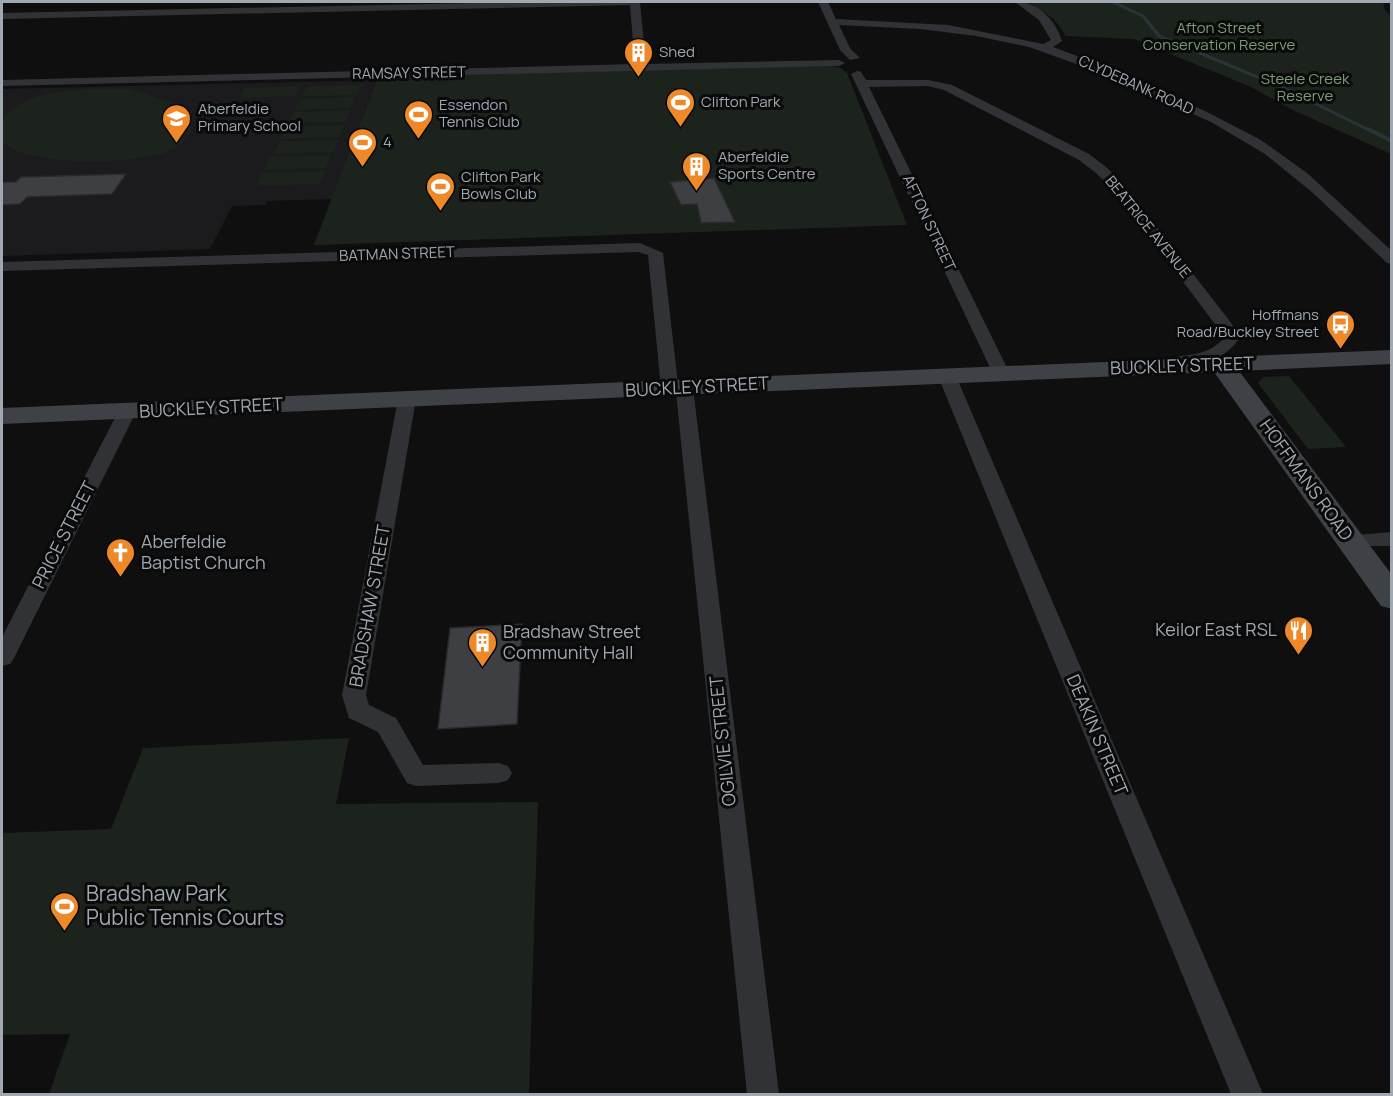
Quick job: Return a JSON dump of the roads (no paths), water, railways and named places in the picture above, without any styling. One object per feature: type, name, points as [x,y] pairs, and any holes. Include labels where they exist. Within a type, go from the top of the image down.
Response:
[{"type":"main road","name":"BUCKLEY STREET","points":[[2,416],[1392,357]]},
{"type":"main road","name":"HOFFMANS ROAD","points":[[1221,364],[1392,598]]},
{"type":"street","points":[[2,16],[635,2],[641,66]]},
{"type":"street","name":"AFTON STREET","points":[[823,2],[849,64],[1001,374]]},
{"type":"street","points":[[1020,2],[1052,26],[1057,40],[1044,48]]},
{"type":"street","name":"CLYDEBANK ROAD","points":[[833,22],[947,27],[1003,37],[1073,58],[1193,110],[1255,141],[1300,175],[1392,260]]},
{"type":"street","name":"RAMSAY STREET","points":[[2,83],[816,62],[849,64]]},
{"type":"street","name":"BEATRICE AVENUE","points":[[849,64],[948,87],[1094,164],[1121,190],[1226,325],[1230,340],[1220,351],[1208,356],[1152,367]]},
{"type":"street","name":"BATMAN STREET","points":[[2,267],[640,247],[655,253],[677,388]]},
{"type":"street","name":"DEAKIN STREET","points":[[947,376],[1247,1095]]},
{"type":"street","name":"OGILVIE STREET","points":[[677,388],[763,1095]]},
{"type":"street","name":"BRADSHAW STREET","points":[[407,399],[354,696],[358,711],[387,725],[416,776],[499,774]]},
{"type":"street","name":"PRICE STREET","points":[[2,658],[127,412]]},
{"type":"street","points":[[1351,541],[1392,539]]},
{"type":"waterway","points":[[1113,2],[1143,16],[1159,36],[1284,88],[1371,131]]},
{"type":"waterway","points":[[1368,129],[1392,141]]},
{"type":"place","name":"Shed","points":[[638,78]]},
{"type":"place","name":"Clifton Park","points":[[680,128]]},
{"type":"place","name":"Essendon Tennis Club","points":[[418,140]]},
{"type":"place","name":"Aberfeldie Primary School","points":[[177,144]]},
{"type":"place","name":"4","points":[[362,168]]},
{"type":"place","name":"Aberfeldie Sports Centre","points":[[697,192]]},
{"type":"place","name":"Clifton Park Bowls Club","points":[[440,212]]},
{"type":"place","name":"Hoffmans Road/Buckley Street","points":[[1340,350]]},
{"type":"place","name":"Aberfeldie Baptist Church","points":[[120,578]]},
{"type":"place","name":"Keilor East RSL","points":[[1298,656]]},
{"type":"place","name":"Bradshaw Street Community Hall","points":[[482,668]]},
{"type":"place","name":"Bradshaw Park Public Tennis Courts","points":[[65,932]]},
{"type":"park label","name":"Afton Street Conservation Reserve","points":[[1219,36]]},
{"type":"park label","name":"Steele Creek Reserve","points":[[1305,88]]}]
